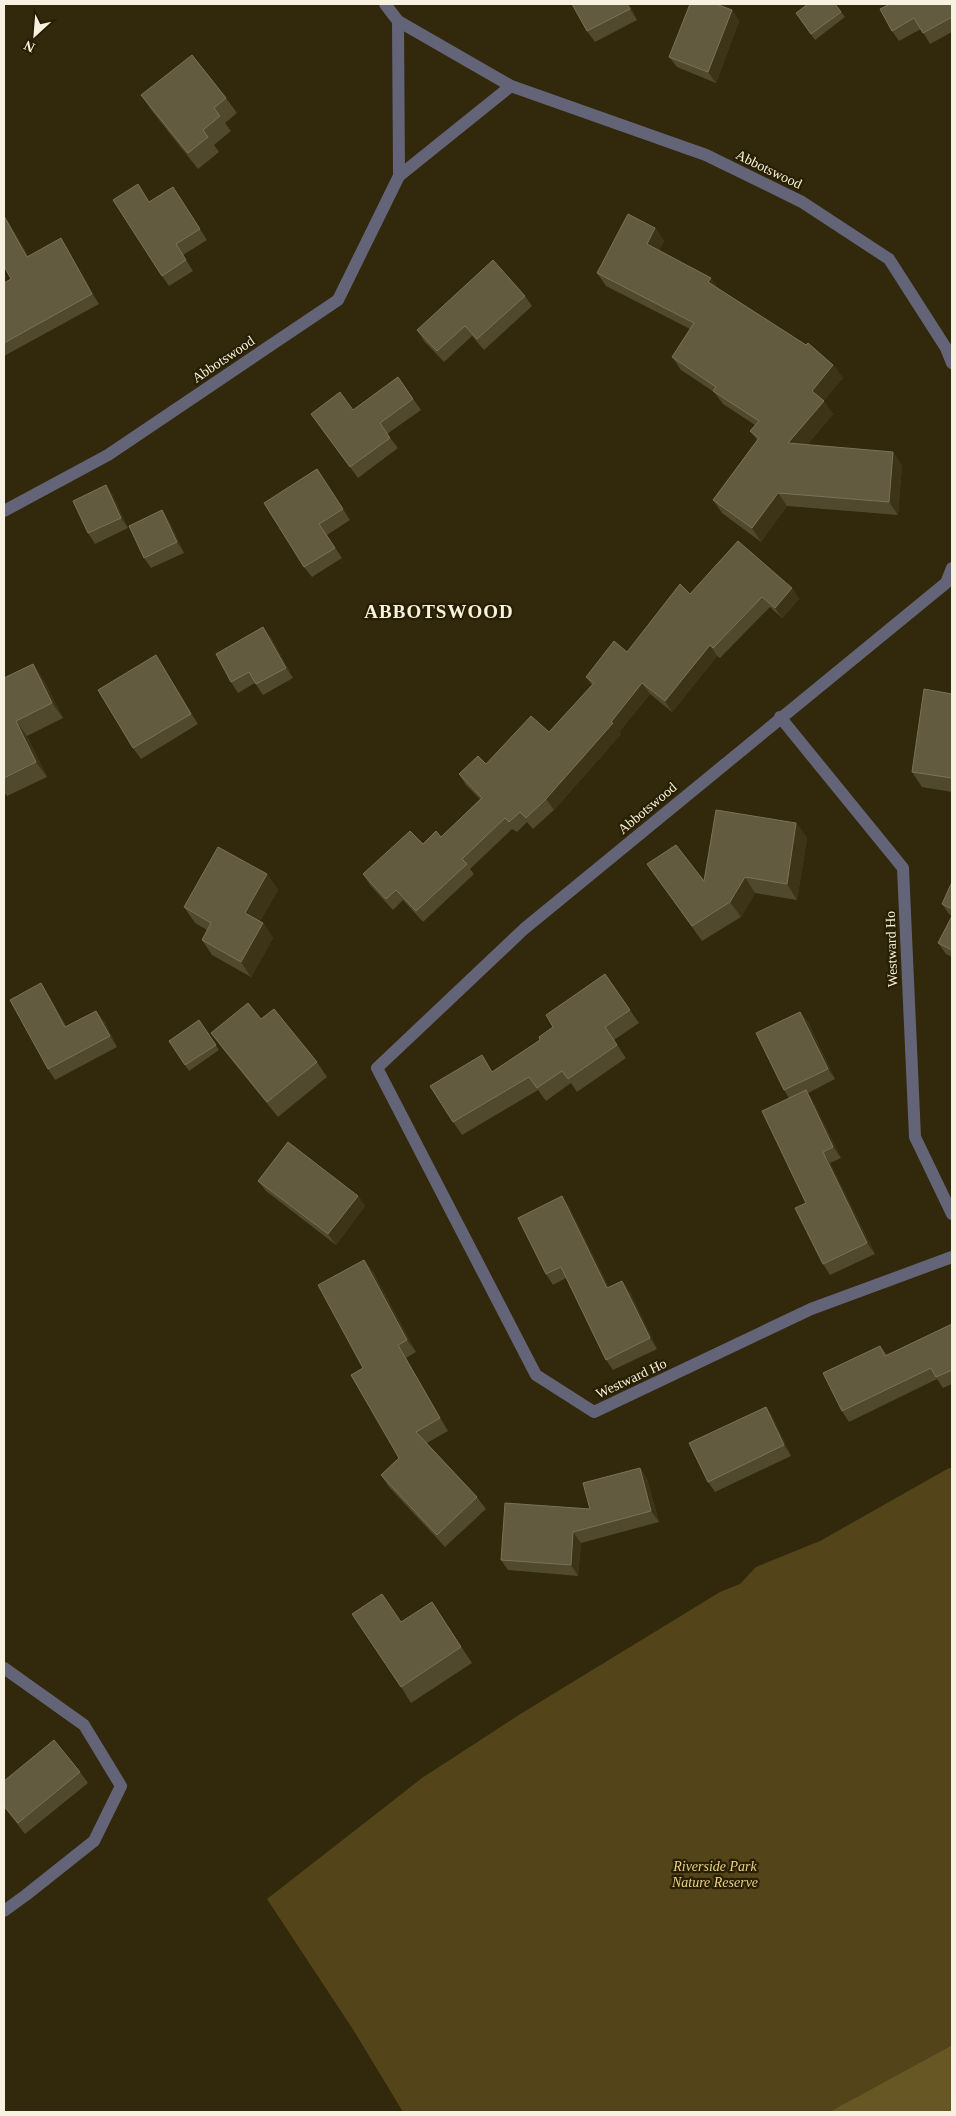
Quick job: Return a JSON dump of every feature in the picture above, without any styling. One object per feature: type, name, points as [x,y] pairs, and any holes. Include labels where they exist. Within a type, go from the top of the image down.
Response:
[{"type":"street","name":"Abbotswood","points":[[385,4],[398,21],[511,86],[706,155],[802,202],[889,259],[946,348],[952,363]]},
{"type":"street","name":"Abbotswood","points":[[398,21],[399,176]]},
{"type":"street","name":"Abbotswood","points":[[4,511],[108,454],[338,300],[399,176],[511,86]]},
{"type":"street","name":"Abbotswood","points":[[377,1068],[524,929],[780,717],[949,585],[952,568]]},
{"type":"street","name":"Westward Ho","points":[[780,717],[903,868],[915,1136],[952,1214]]},
{"type":"street","name":"Westward Ho","points":[[377,1068],[536,1375],[594,1412],[811,1309],[952,1257]]},
{"type":"street","points":[[4,1668],[84,1725],[121,1786],[94,1841],[4,1911]]},
{"type":"green space","name":"Riverside Park Nature Reserve","points":[[952,1468],[952,2045],[829,2112],[403,2112],[354,2031],[267,1899],[422,1778],[522,1713],[720,1592],[740,1584],[756,1567],[820,1541]]},
{"type":"shaded area","points":[[952,2045],[952,2112],[829,2112]]},
{"type":"building","points":[[572,4],[627,4],[630,9],[587,31]]},
{"type":"building","points":[[690,4],[716,4],[732,10],[708,72],[669,57]]},
{"type":"building","points":[[808,4],[835,4],[841,12],[811,34],[796,13]]},
{"type":"building","points":[[890,4],[952,4],[952,17],[923,33],[914,18],[892,31],[880,9]]},
{"type":"building","points":[[192,55],[226,98],[214,108],[220,116],[203,130],[208,137],[188,153],[141,95]]},
{"type":"building","points":[[138,184],[149,202],[173,187],[200,229],[176,244],[186,260],[162,276],[113,200]]},
{"type":"building","points":[[628,214],[655,228],[647,244],[711,278],[708,282],[806,345],[808,343],[833,365],[812,391],[824,401],[788,443],[893,452],[889,502],[778,493],[752,528],[713,500],[759,438],[750,431],[759,421],[713,391],[716,387],[672,357],[694,323],[597,273]]},
{"type":"building","points":[[4,216],[27,257],[61,238],[92,294],[4,343],[4,283],[11,279],[4,266]]},
{"type":"building","points":[[493,260],[525,296],[477,339],[465,326],[437,351],[417,330]]},
{"type":"building","points":[[398,377],[413,399],[380,423],[390,438],[350,467],[311,414],[340,392],[353,410]]},
{"type":"building","points":[[317,469],[343,509],[319,524],[335,548],[304,567],[264,503]]},
{"type":"building","points":[[106,485],[121,518],[88,533],[73,501]]},
{"type":"building","points":[[162,510],[177,542],[144,558],[129,526]]},
{"type":"building","points":[[738,541],[792,588],[775,608],[762,597],[713,648],[710,645],[665,701],[642,683],[611,722],[613,723],[546,799],[526,818],[520,812],[509,822],[505,818],[462,859],[467,864],[416,911],[396,890],[386,899],[363,874],[410,831],[423,844],[436,831],[441,837],[482,798],[459,774],[478,756],[486,764],[531,716],[549,732],[594,683],[586,677],[614,641],[627,652],[680,584],[690,594]]},
{"type":"building","points":[[263,627],[286,668],[256,684],[249,672],[231,682],[216,654]]},
{"type":"building","points":[[156,655],[191,714],[133,748],[98,690]]},
{"type":"building","points":[[33,664],[52,703],[16,721],[36,762],[4,778],[4,678]]},
{"type":"building","points":[[924,689],[952,694],[952,778],[912,772]]},
{"type":"building","points":[[716,810],[796,823],[787,884],[745,877],[730,902],[692,926],[647,864],[676,845],[704,881]]},
{"type":"building","points":[[218,847],[267,874],[245,913],[263,923],[241,962],[202,940],[211,923],[184,907]]},
{"type":"building","points":[[952,882],[952,909],[942,904]]},
{"type":"building","points":[[952,916],[952,950],[938,943]]},
{"type":"building","points":[[605,974],[630,1010],[605,1027],[617,1045],[568,1079],[562,1071],[537,1088],[529,1077],[453,1122],[430,1086],[482,1055],[492,1072],[540,1040],[539,1037],[553,1027],[546,1015]]},
{"type":"building","points":[[41,983],[65,1027],[96,1011],[110,1036],[48,1069],[10,1000]]},
{"type":"building","points":[[248,1003],[261,1019],[274,1009],[317,1062],[267,1102],[211,1033]]},
{"type":"building","points":[[800,1012],[828,1069],[784,1090],[756,1033]]},
{"type":"building","points":[[199,1020],[216,1045],[185,1065],[169,1041]]},
{"type":"building","points":[[806,1090],[833,1147],[823,1152],[867,1243],[823,1264],[795,1208],[806,1203],[762,1111]]},
{"type":"building","points":[[288,1142],[358,1196],[328,1234],[258,1181]]},
{"type":"building","points":[[562,1196],[607,1288],[622,1281],[650,1338],[606,1360],[561,1267],[546,1274],[518,1218]]},
{"type":"building","points":[[364,1260],[407,1340],[398,1345],[440,1418],[416,1432],[477,1497],[437,1535],[381,1475],[399,1458],[351,1375],[363,1368],[318,1285]]},
{"type":"building","points":[[952,1324],[952,1370],[936,1377],[931,1368],[842,1411],[823,1373],[880,1346],[885,1356]]},
{"type":"building","points":[[766,1407],[784,1445],[708,1482],[689,1443]]},
{"type":"building","points":[[640,1468],[651,1511],[573,1532],[571,1565],[501,1560],[505,1503],[590,1509],[583,1483]]},
{"type":"building","points":[[382,1594],[401,1622],[432,1602],[461,1647],[401,1687],[352,1614]]},
{"type":"building","points":[[54,1740],[80,1772],[18,1823],[4,1806],[4,1781]]},
{"type":"district","name":"ABBOTSWOOD","points":[[439,611]]}]
